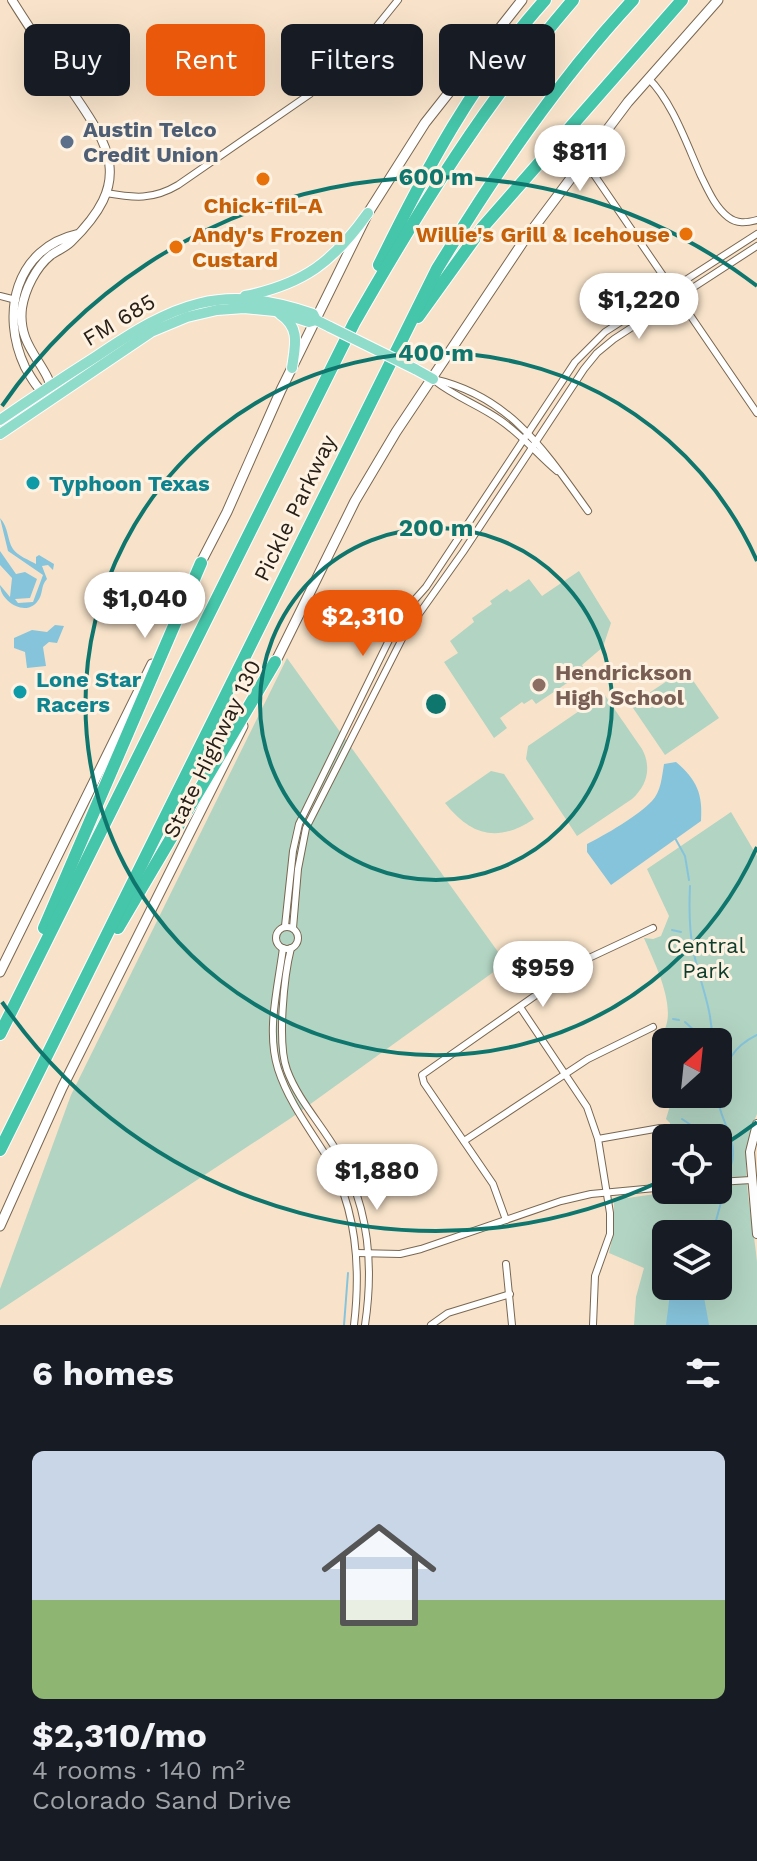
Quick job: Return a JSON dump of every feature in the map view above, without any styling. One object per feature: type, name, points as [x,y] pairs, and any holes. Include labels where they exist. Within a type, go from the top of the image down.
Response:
[{"type":"highway","points":[[354,323],[370,282],[439,148],[495,61],[545,0]]},
{"type":"highway","name":"Pickle Parkway","points":[[0,1034],[354,323],[414,219],[471,131],[522,61],[573,0]]},
{"type":"highway","name":"Pickle Parkway","points":[[0,1150],[437,269],[508,156],[560,86],[633,0]]},
{"type":"highway","points":[[402,340],[482,228],[682,0]]},
{"type":"highway","points":[[0,1028],[201,563]]},
{"type":"highway","points":[[64,1021],[275,662]]},
{"type":"main road","name":"FM 685","points":[[0,420],[164,314],[202,302],[271,290],[314,271],[333,256],[368,213],[433,111],[522,0]]},
{"type":"main road","name":"State Highway 130","points":[[0,1226],[62,1088],[355,501],[523,242],[648,78],[718,0]]},
{"type":"main road","points":[[0,972],[227,512],[292,368],[368,213]]},
{"type":"main road","name":"FM 685","points":[[231,298],[276,303],[313,314],[316,320],[433,379]]},
{"type":"main road","name":"FM 685","points":[[0,434],[141,338],[170,323],[217,310],[244,308],[275,311],[309,322],[316,320]]},
{"type":"main road","points":[[275,311],[288,320],[295,331],[292,368]]},
{"type":"street","points":[[12,0],[96,125],[109,160],[106,193],[98,210],[64,248],[52,249],[24,270],[11,299],[11,336],[23,364],[41,393],[54,398]]},
{"type":"street","points":[[106,193],[141,198],[178,185],[310,94],[369,36],[398,0]]},
{"type":"street","points":[[648,78],[664,97],[716,203],[729,218],[737,222],[743,224],[757,220]]},
{"type":"street","points":[[584,160],[757,413]]},
{"type":"street","points":[[289,927],[279,930],[276,936],[277,943],[287,948],[297,944],[298,937],[289,927],[293,851],[299,824],[392,634],[575,362],[589,346],[671,288],[757,234]]},
{"type":"street","points":[[289,927],[306,828],[397,648],[534,443],[597,353],[757,246]]},
{"type":"street","points":[[52,249],[34,274],[23,302],[21,325],[32,355],[52,386],[54,398]]},
{"type":"street","points":[[0,296],[23,302]]},
{"type":"street","points":[[23,364],[32,355]]},
{"type":"street","points":[[433,379],[454,383],[485,400],[534,443],[588,511]]},
{"type":"street","points":[[392,634],[397,648]]},
{"type":"street","points":[[506,1220],[493,1184],[424,1083],[422,1075],[589,958],[653,928]]},
{"type":"street","points":[[287,948],[273,1040],[301,1099],[339,1155],[356,1191],[370,1254],[365,1325]]},
{"type":"street","points":[[520,1007],[587,1107],[598,1139],[610,1213],[610,1234],[595,1276],[593,1325]]},
{"type":"street","points":[[464,1141],[588,1059],[653,1027]]},
{"type":"street","points":[[279,1050],[278,1069],[302,1121],[335,1173],[347,1203],[357,1253],[354,1325]]},
{"type":"street","points":[[757,1124],[750,1152],[757,1234]]},
{"type":"street","points":[[598,1139],[652,1129]]},
{"type":"street","points":[[732,1181],[751,1180]]},
{"type":"street","points":[[357,1253],[400,1254],[561,1201],[606,1192],[652,1188]]},
{"type":"street","points":[[506,1264],[512,1325]]},
{"type":"street","points":[[431,1325],[448,1313],[510,1294]]},
{"type":"green space","points":[[579,571],[611,623],[603,647],[582,665],[585,671],[536,704],[532,699],[524,704],[522,702],[500,718],[507,728],[494,738],[444,662],[458,653],[450,641],[474,622],[472,618],[492,604],[490,601],[507,589],[510,592],[529,579],[542,596]]},
{"type":"green space","points":[[287,658],[506,963],[291,1118],[0,1310],[0,1289],[71,1095]]},
{"type":"green space","points":[[685,669],[719,718],[665,755],[631,705]]},
{"type":"green space","points":[[604,694],[642,749],[647,763],[646,776],[632,799],[577,836],[526,759],[528,746]]},
{"type":"green space","points":[[491,771],[504,774],[534,819],[509,831],[486,832],[465,823],[445,803]]},
{"type":"green space","name":"Central Park","points":[[731,812],[757,856],[757,1114],[747,1150],[746,1169],[757,1262],[757,1325],[634,1325],[636,1297],[644,1268],[609,1253],[614,1230],[614,1200],[652,1194],[652,1204],[732,1204],[732,1124],[670,1124],[666,1119],[669,1108],[732,1108],[732,1028],[665,1028],[668,1017],[664,989],[644,938],[661,936],[669,916],[647,869]]},
{"type":"water","points":[[0,518],[18,554],[36,564],[39,555],[54,564],[53,570],[48,565],[42,566],[47,579],[39,599],[26,608],[14,605],[1,591],[0,585],[10,597],[12,578],[0,565],[0,551],[16,574],[25,572],[37,579],[30,598],[15,599],[18,603],[33,602],[43,575],[8,551]]},
{"type":"water","points":[[55,625],[64,626],[57,643],[49,642],[43,647],[46,666],[27,668],[25,652],[14,648],[14,638],[32,630],[47,632]]},
{"type":"water","points":[[676,762],[697,788],[701,821],[611,885],[587,852],[587,844],[646,807],[661,784],[664,764]]},
{"type":"water","points":[[669,1300],[705,1300],[709,1325],[666,1325]]},
{"type":"waterway","points":[[675,838],[685,856],[689,880]]},
{"type":"waterway","points":[[690,886],[692,941],[712,1028]]},
{"type":"waterway","points":[[672,930],[681,932]]},
{"type":"waterway","points":[[673,1019],[679,1020]]},
{"type":"waterway","points":[[685,1022],[692,1028]]},
{"type":"waterway","points":[[732,1056],[741,1045],[757,1035]]},
{"type":"waterway","points":[[719,1108],[725,1124]]},
{"type":"waterway","points":[[682,1119],[689,1124]]},
{"type":"waterway","points":[[732,1142],[732,1162]]},
{"type":"waterway","points":[[716,1220],[721,1204]]},
{"type":"waterway","points":[[344,1325],[348,1273]]},
{"type":"place","name":"Austin Telco Credit Union","points":[[67,142]]},
{"type":"place","name":"Chick-fil-A","points":[[263,179]]},
{"type":"place","name":"Willie's Grill & Icehouse","points":[[686,234]]},
{"type":"place","name":"Andy's Frozen Custard","points":[[176,247]]},
{"type":"place","name":"Typhoon Texas","points":[[33,483]]},
{"type":"place","name":"Hendrickson High School","points":[[539,685]]},
{"type":"place","name":"Lone Star Racers","points":[[20,692]]}]
